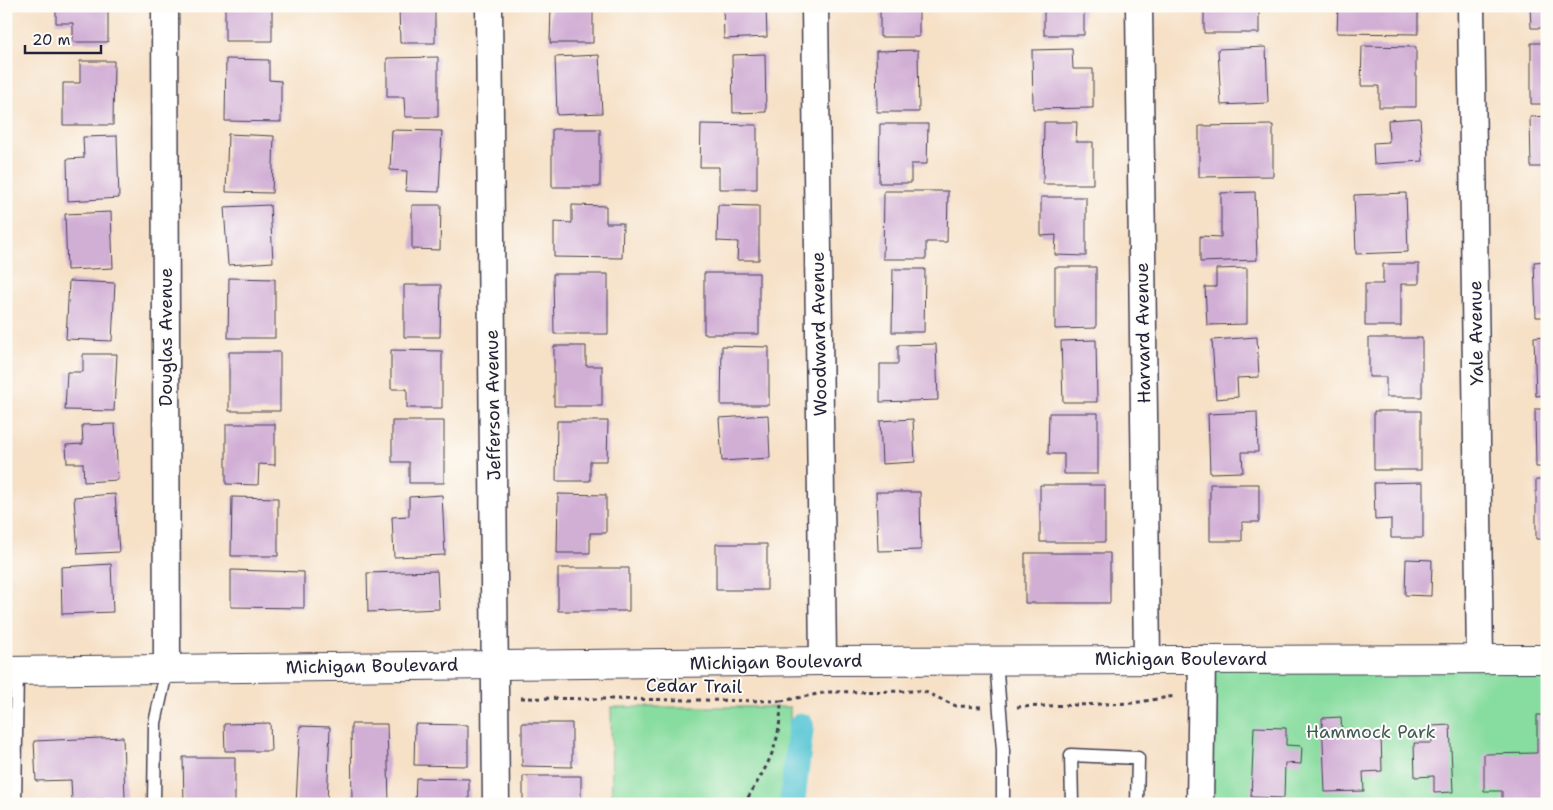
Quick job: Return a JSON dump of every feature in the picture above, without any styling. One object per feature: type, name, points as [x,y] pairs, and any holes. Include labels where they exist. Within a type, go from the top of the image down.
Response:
[{"type":"street","name":"Douglas Avenue","points":[[165,6],[167,668]]},
{"type":"street","name":"Jefferson Avenue","points":[[489,6],[496,804]]},
{"type":"street","name":"Woodward Avenue","points":[[814,6],[823,661]]},
{"type":"street","name":"Harvard Avenue","points":[[1139,6],[1147,659]]},
{"type":"street","name":"Yale Avenue","points":[[1471,6],[1480,659]]},
{"type":"street","points":[[1200,804],[1202,659]]},
{"type":"street","name":"Michigan Boulevard","points":[[12,670],[823,661],[1547,659]]},
{"type":"lane","points":[[996,660],[1003,750],[1003,804]]},
{"type":"lane","points":[[154,804],[155,723],[167,668]]},
{"type":"lane","points":[[12,670],[15,804]]},
{"type":"lane","points":[[1072,804],[1071,755],[1138,758],[1137,804]]},
{"type":"path","name":"Cedar Trail","points":[[496,698],[781,700],[828,692],[923,691],[956,706],[999,707],[1133,704],[1201,692]]},
{"type":"path","points":[[744,804],[771,760],[780,727],[781,700]]},
{"type":"green space","name":"Hammock Park","points":[[1202,659],[1547,661],[1547,804],[1200,804]]},
{"type":"green space","points":[[611,707],[790,707],[791,804],[612,804]]},
{"type":"building","points":[[56,6],[108,6],[108,42],[73,42],[73,23],[56,23]]},
{"type":"building","points":[[225,6],[272,6],[272,41],[225,41]]},
{"type":"building","points":[[399,6],[435,6],[435,43],[400,43]]},
{"type":"building","points":[[551,6],[593,6],[593,43],[550,43]]},
{"type":"building","points":[[723,6],[766,6],[767,37],[724,39]]},
{"type":"building","points":[[880,6],[919,6],[919,37],[880,37]]},
{"type":"building","points":[[1044,6],[1084,6],[1084,35],[1044,35]]},
{"type":"building","points":[[1204,6],[1259,6],[1259,33],[1204,33]]},
{"type":"building","points":[[1338,6],[1418,6],[1418,34],[1337,33]]},
{"type":"building","points":[[1530,6],[1547,6],[1547,28],[1531,28]]},
{"type":"building","points":[[1531,43],[1547,43],[1547,104],[1531,104]]},
{"type":"building","points":[[1362,46],[1416,47],[1416,107],[1379,107],[1379,86],[1361,86]]},
{"type":"building","points":[[1266,47],[1268,103],[1221,105],[1218,49]]},
{"type":"building","points":[[1072,49],[1073,69],[1093,69],[1093,108],[1033,109],[1032,50]]},
{"type":"building","points":[[918,50],[919,112],[877,112],[876,51]]},
{"type":"building","points":[[765,54],[766,112],[733,113],[732,55]]},
{"type":"building","points":[[599,55],[602,113],[557,115],[555,57]]},
{"type":"building","points":[[438,57],[438,117],[405,117],[404,97],[387,97],[387,58]]},
{"type":"building","points":[[226,59],[269,60],[269,80],[281,81],[281,122],[225,121]]},
{"type":"building","points":[[80,61],[114,61],[113,125],[63,125],[63,83],[80,83]]},
{"type":"building","points":[[1547,116],[1547,167],[1531,167],[1530,117]]},
{"type":"building","points":[[1420,118],[1423,161],[1374,164],[1373,143],[1389,142],[1388,120]]},
{"type":"building","points":[[1044,122],[1077,122],[1076,142],[1093,142],[1093,184],[1043,184]]},
{"type":"building","points":[[701,124],[757,125],[757,189],[719,189],[719,167],[700,167]]},
{"type":"building","points":[[880,124],[928,124],[927,164],[911,164],[911,183],[879,183]]},
{"type":"building","points":[[1273,125],[1273,176],[1199,177],[1199,126]]},
{"type":"building","points":[[552,129],[600,129],[600,187],[552,187]]},
{"type":"building","points":[[392,130],[442,131],[439,192],[406,191],[407,171],[390,170]]},
{"type":"building","points":[[228,134],[274,136],[272,193],[226,192]]},
{"type":"building","points":[[117,136],[119,198],[68,201],[67,159],[84,158],[83,137]]},
{"type":"building","points":[[884,191],[948,191],[947,242],[926,242],[926,259],[883,259]]},
{"type":"building","points":[[1255,192],[1257,260],[1200,262],[1200,236],[1221,237],[1221,193]]},
{"type":"building","points":[[1406,193],[1408,252],[1356,254],[1354,195]]},
{"type":"building","points":[[1041,197],[1086,197],[1086,256],[1055,255],[1056,235],[1041,236]]},
{"type":"building","points":[[270,205],[273,262],[228,265],[224,207]]},
{"type":"building","points":[[412,205],[441,205],[440,250],[412,249]]},
{"type":"building","points":[[572,205],[606,206],[606,223],[623,223],[622,258],[554,257],[554,222],[572,223]]},
{"type":"building","points":[[718,205],[759,206],[759,260],[737,260],[738,242],[717,241]]},
{"type":"building","points":[[111,212],[113,268],[67,270],[65,214]]},
{"type":"building","points":[[1547,261],[1547,317],[1536,317],[1534,262]]},
{"type":"building","points":[[1383,264],[1419,264],[1419,284],[1401,284],[1401,326],[1365,326],[1365,284],[1383,284]]},
{"type":"building","points":[[1055,267],[1096,267],[1096,328],[1055,329]]},
{"type":"building","points":[[1247,268],[1247,324],[1207,325],[1205,287],[1216,287],[1216,269]]},
{"type":"building","points":[[893,269],[925,269],[924,332],[892,332]]},
{"type":"building","points":[[704,273],[759,273],[759,334],[704,334]]},
{"type":"building","points":[[553,274],[608,274],[608,334],[554,334]]},
{"type":"building","points":[[229,278],[275,279],[275,338],[228,338]]},
{"type":"building","points":[[69,281],[115,283],[112,341],[66,339]]},
{"type":"building","points":[[404,285],[441,285],[440,337],[404,337]]},
{"type":"building","points":[[1547,336],[1547,395],[1536,396],[1534,337]]},
{"type":"building","points":[[1257,337],[1259,377],[1237,378],[1238,397],[1216,399],[1212,340]]},
{"type":"building","points":[[1369,338],[1422,338],[1422,397],[1386,397],[1386,377],[1369,377]]},
{"type":"building","points":[[1096,340],[1097,402],[1063,402],[1061,341]]},
{"type":"building","points":[[936,344],[938,400],[880,402],[880,364],[898,364],[898,345]]},
{"type":"building","points":[[554,346],[586,346],[586,366],[602,366],[602,406],[554,406]]},
{"type":"building","points":[[722,346],[769,347],[769,405],[721,405]]},
{"type":"building","points":[[391,350],[442,351],[442,408],[407,408],[407,389],[391,389]]},
{"type":"building","points":[[229,352],[280,352],[280,411],[229,411]]},
{"type":"building","points":[[83,354],[117,354],[114,411],[65,410],[67,372],[83,372]]},
{"type":"building","points":[[1535,409],[1547,409],[1547,467],[1536,467]]},
{"type":"building","points":[[1374,411],[1421,411],[1421,470],[1374,470]]},
{"type":"building","points":[[1257,412],[1258,452],[1242,452],[1243,472],[1210,473],[1208,414]]},
{"type":"building","points":[[1049,413],[1098,413],[1098,474],[1064,474],[1064,454],[1048,454]]},
{"type":"building","points":[[768,415],[770,458],[722,461],[719,418]]},
{"type":"building","points":[[913,419],[915,462],[882,464],[880,421]]},
{"type":"building","points":[[392,421],[444,421],[444,483],[409,483],[409,462],[392,462]]},
{"type":"building","points":[[557,421],[608,421],[607,461],[590,461],[590,481],[556,481]]},
{"type":"building","points":[[115,424],[118,480],[84,482],[83,463],[67,463],[66,445],[83,444],[82,425]]},
{"type":"building","points":[[226,424],[275,424],[275,465],[259,464],[258,485],[226,484]]},
{"type":"building","points":[[1536,480],[1547,480],[1547,539],[1536,539]]},
{"type":"building","points":[[1423,482],[1423,538],[1391,538],[1391,519],[1375,520],[1374,483]]},
{"type":"building","points":[[1210,484],[1259,484],[1259,522],[1242,522],[1242,541],[1210,541]]},
{"type":"building","points":[[1040,485],[1105,485],[1105,542],[1040,542]]},
{"type":"building","points":[[876,492],[920,492],[921,550],[878,551]]},
{"type":"building","points":[[115,494],[119,552],[78,554],[74,497]]},
{"type":"building","points":[[558,494],[606,495],[606,533],[590,533],[590,553],[557,553]]},
{"type":"building","points":[[442,495],[445,555],[394,557],[392,517],[409,516],[409,497]]},
{"type":"building","points":[[232,497],[278,498],[278,556],[231,556]]},
{"type":"building","points":[[716,544],[767,544],[767,590],[716,590]]},
{"type":"building","points":[[1025,553],[1110,553],[1110,603],[1025,603]]},
{"type":"building","points":[[1406,559],[1432,560],[1431,596],[1405,595]]},
{"type":"building","points":[[111,564],[113,612],[62,614],[61,567]]},
{"type":"building","points":[[558,568],[629,568],[629,611],[558,611]]},
{"type":"building","points":[[231,570],[304,572],[304,608],[231,607]]},
{"type":"building","points":[[437,571],[439,609],[368,612],[367,573]]},
{"type":"building","points":[[1537,715],[1547,715],[1547,804],[1502,804],[1502,791],[1484,791],[1484,754],[1537,753]]},
{"type":"building","points":[[1341,717],[1342,736],[1381,734],[1382,771],[1363,772],[1364,791],[1325,792],[1322,718]]},
{"type":"building","points":[[270,723],[271,751],[225,751],[224,724]]},
{"type":"building","points":[[522,723],[572,723],[572,767],[522,766]]},
{"type":"building","points":[[351,724],[387,724],[389,804],[352,804]]},
{"type":"building","points":[[415,724],[468,725],[468,766],[414,765]]},
{"type":"building","points":[[1450,725],[1453,792],[1434,793],[1434,776],[1415,777],[1414,743],[1432,743],[1432,726]]},
{"type":"building","points":[[300,726],[330,727],[327,804],[296,804]]},
{"type":"building","points":[[1254,727],[1286,728],[1286,745],[1302,746],[1301,764],[1285,763],[1284,798],[1251,797]]},
{"type":"building","points":[[123,737],[125,798],[72,800],[71,780],[36,781],[34,741]]},
{"type":"building","points":[[183,757],[235,757],[235,804],[184,804]]},
{"type":"building","points":[[523,776],[581,776],[581,804],[523,804]]},
{"type":"building","points":[[416,778],[469,779],[469,804],[415,804]]},
{"type":"waterway","points":[[792,804],[801,726]]}]
